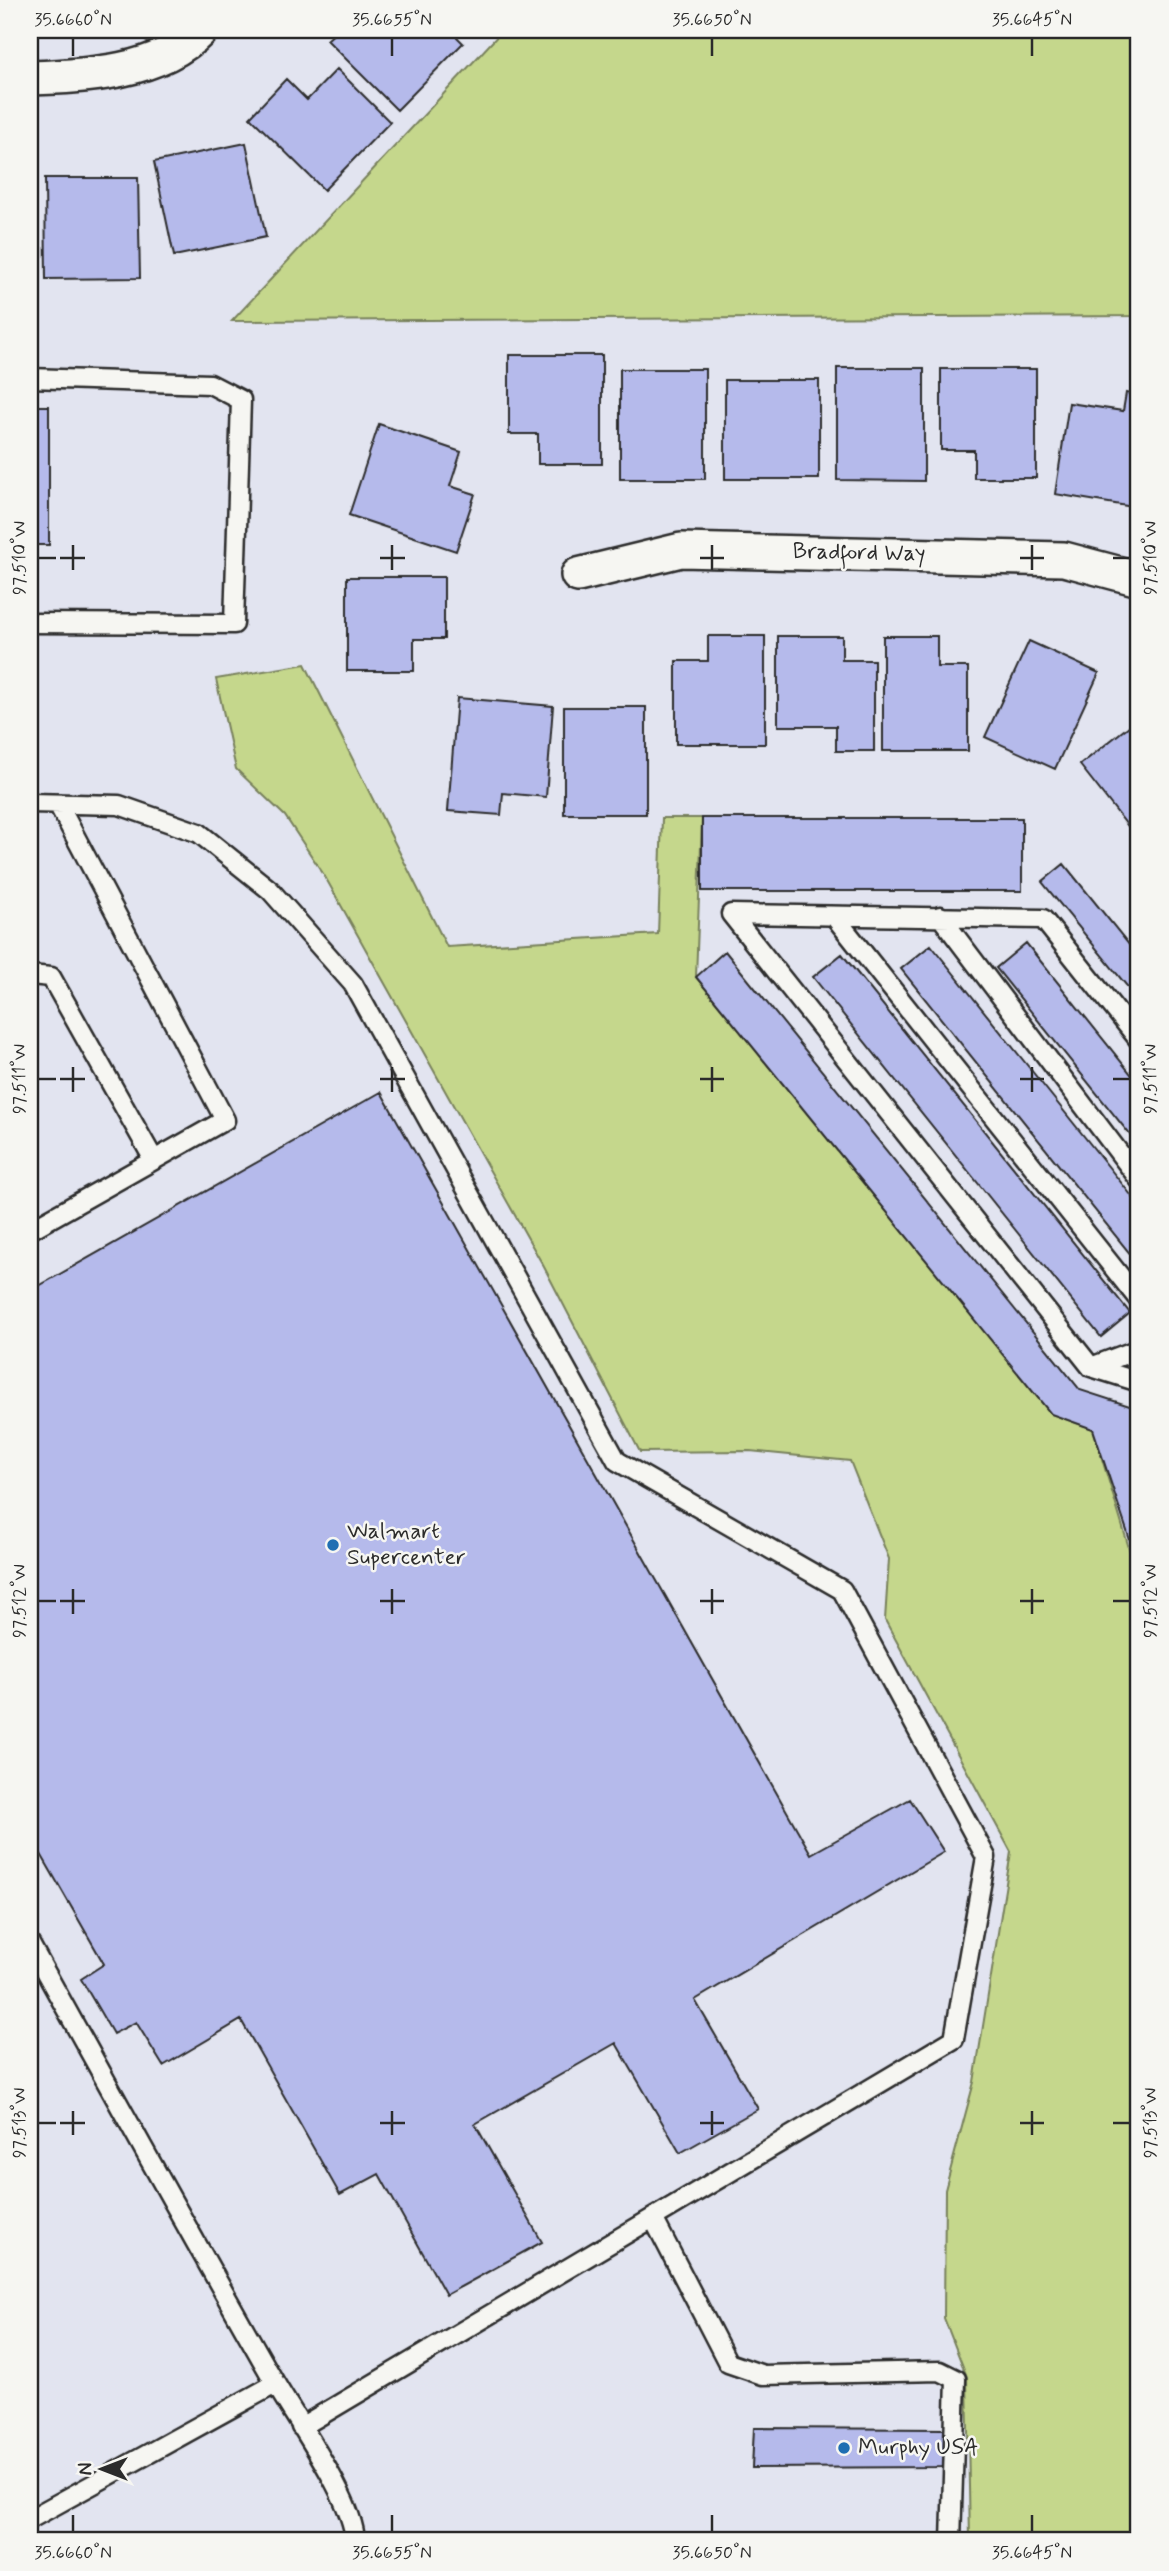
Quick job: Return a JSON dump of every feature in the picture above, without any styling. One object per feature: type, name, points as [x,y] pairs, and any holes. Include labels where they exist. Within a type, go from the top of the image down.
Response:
[{"type":"street","points":[[30,78],[79,76],[128,68],[186,45],[201,30]]},
{"type":"street","name":"Bradford Way","points":[[578,575],[681,550],[1064,559],[1139,579]]},
{"type":"lane","points":[[30,378],[210,384],[241,400],[234,624],[30,624]]},
{"type":"lane","points":[[30,803],[119,805],[199,832],[270,890],[353,984],[617,1461],[842,1590],[986,1857],[954,2039],[302,2427]]},
{"type":"lane","points":[[30,1230],[225,1120],[58,804]]},
{"type":"lane","points":[[1139,1040],[1043,919],[731,915],[1091,1367],[1139,1382]]},
{"type":"lane","points":[[834,916],[1139,1300]]},
{"type":"lane","points":[[940,916],[1139,1180]]},
{"type":"lane","points":[[30,975],[51,977],[154,1160]]},
{"type":"lane","points":[[1091,1367],[1139,1349]]},
{"type":"lane","points":[[30,1944],[275,2384],[302,2427],[355,2528],[355,2541]]},
{"type":"lane","points":[[653,2218],[728,2363],[763,2375],[940,2371],[956,2379],[951,2541]]},
{"type":"lane","points":[[30,2518],[275,2384]]},
{"type":"green space","points":[[503,30],[1139,30],[1139,316],[232,321]]},
{"type":"green space","points":[[305,664],[447,947],[658,934],[662,818],[702,818],[696,977],[1051,1414],[1093,1429],[1139,1581],[1139,2541],[970,2541],[967,2377],[944,2318],[945,2190],[974,2082],[1011,1852],[885,1620],[889,1559],[850,1461],[750,1451],[640,1452],[544,1267],[324,875],[285,816],[236,769],[216,679]]},
{"type":"building","points":[[338,30],[450,30],[463,43],[397,110],[327,40]]},
{"type":"building","points":[[337,69],[390,122],[324,190],[250,117],[286,79],[307,100]]},
{"type":"building","points":[[246,143],[266,237],[174,256],[154,162]]},
{"type":"building","points":[[30,177],[34,177],[34,296],[30,296]]},
{"type":"building","points":[[45,178],[138,178],[140,278],[46,279]]},
{"type":"building","points":[[509,355],[602,355],[602,464],[538,464],[538,434],[509,434]]},
{"type":"building","points":[[837,368],[924,368],[924,481],[837,480]]},
{"type":"building","points":[[620,369],[705,369],[705,479],[620,479]]},
{"type":"building","points":[[941,369],[1036,369],[1036,478],[974,478],[974,450],[941,450]]},
{"type":"building","points":[[725,380],[819,380],[819,479],[725,479]]},
{"type":"building","points":[[1126,393],[1139,395],[1139,508],[1055,494],[1069,403],[1123,411]]},
{"type":"building","points":[[30,406],[49,406],[49,545],[30,545]]},
{"type":"building","points":[[379,424],[461,452],[450,486],[475,494],[456,551],[349,515]]},
{"type":"building","points":[[347,577],[444,577],[444,639],[414,639],[414,671],[347,671]]},
{"type":"building","points":[[708,636],[765,636],[765,744],[676,744],[676,661],[708,661]]},
{"type":"building","points":[[778,636],[842,636],[842,660],[874,660],[874,751],[836,751],[836,726],[778,726]]},
{"type":"building","points":[[883,636],[937,636],[937,667],[968,667],[968,751],[883,751]]},
{"type":"building","points":[[1029,641],[1099,673],[1055,769],[985,737]]},
{"type":"building","points":[[457,698],[553,706],[546,797],[503,793],[501,815],[448,811]]},
{"type":"building","points":[[564,707],[646,707],[646,814],[564,814]]},
{"type":"building","points":[[1139,718],[1139,823],[1131,830],[1080,765]]},
{"type":"building","points":[[702,818],[1022,818],[1022,891],[702,891]]},
{"type":"building","points":[[1064,864],[1139,957],[1139,1001],[1042,882]]},
{"type":"building","points":[[1026,943],[1139,1084],[1139,1146],[996,968]]},
{"type":"building","points":[[931,945],[1139,1205],[1139,1265],[901,969]]},
{"type":"building","points":[[725,951],[1080,1390],[1139,1409],[1139,1567],[1093,1429],[1051,1414],[696,977]]},
{"type":"building","points":[[842,954],[1130,1313],[1101,1337],[813,977]]},
{"type":"building","name":"Walmart Supercenter","points":[[381,1092],[811,1854],[910,1799],[944,1852],[695,2000],[758,2109],[680,2153],[616,2043],[475,2124],[542,2242],[446,2295],[379,2174],[340,2195],[241,2020],[163,2066],[136,2022],[113,2034],[81,1979],[104,1964],[30,1835],[30,1291]]},
{"type":"building","points":[[754,2428],[945,2429],[945,2467],[752,2468]]},
{"type":"place","name":"Walmart Supercenter","points":[[333,1545]]},
{"type":"place","name":"Murphy USA","points":[[844,2448]]}]
